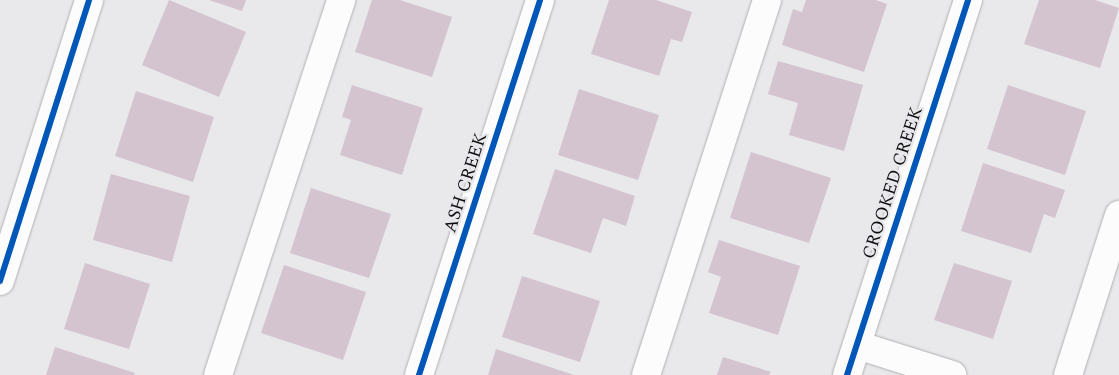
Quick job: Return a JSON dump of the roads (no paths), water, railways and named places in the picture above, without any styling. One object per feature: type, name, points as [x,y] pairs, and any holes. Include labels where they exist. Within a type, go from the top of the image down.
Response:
[{"type":"street","points":[[0,281],[89,0]]},
{"type":"street","points":[[218,375],[342,0]]},
{"type":"street","name":"ASH CREEK","points":[[420,375],[540,0]]},
{"type":"street","points":[[646,375],[767,0]]},
{"type":"street","name":"CROOKED CREEK","points":[[847,375],[968,0]]},
{"type":"street","points":[[1068,375],[1119,215]]},
{"type":"street","points":[[856,345],[952,375]]}]
